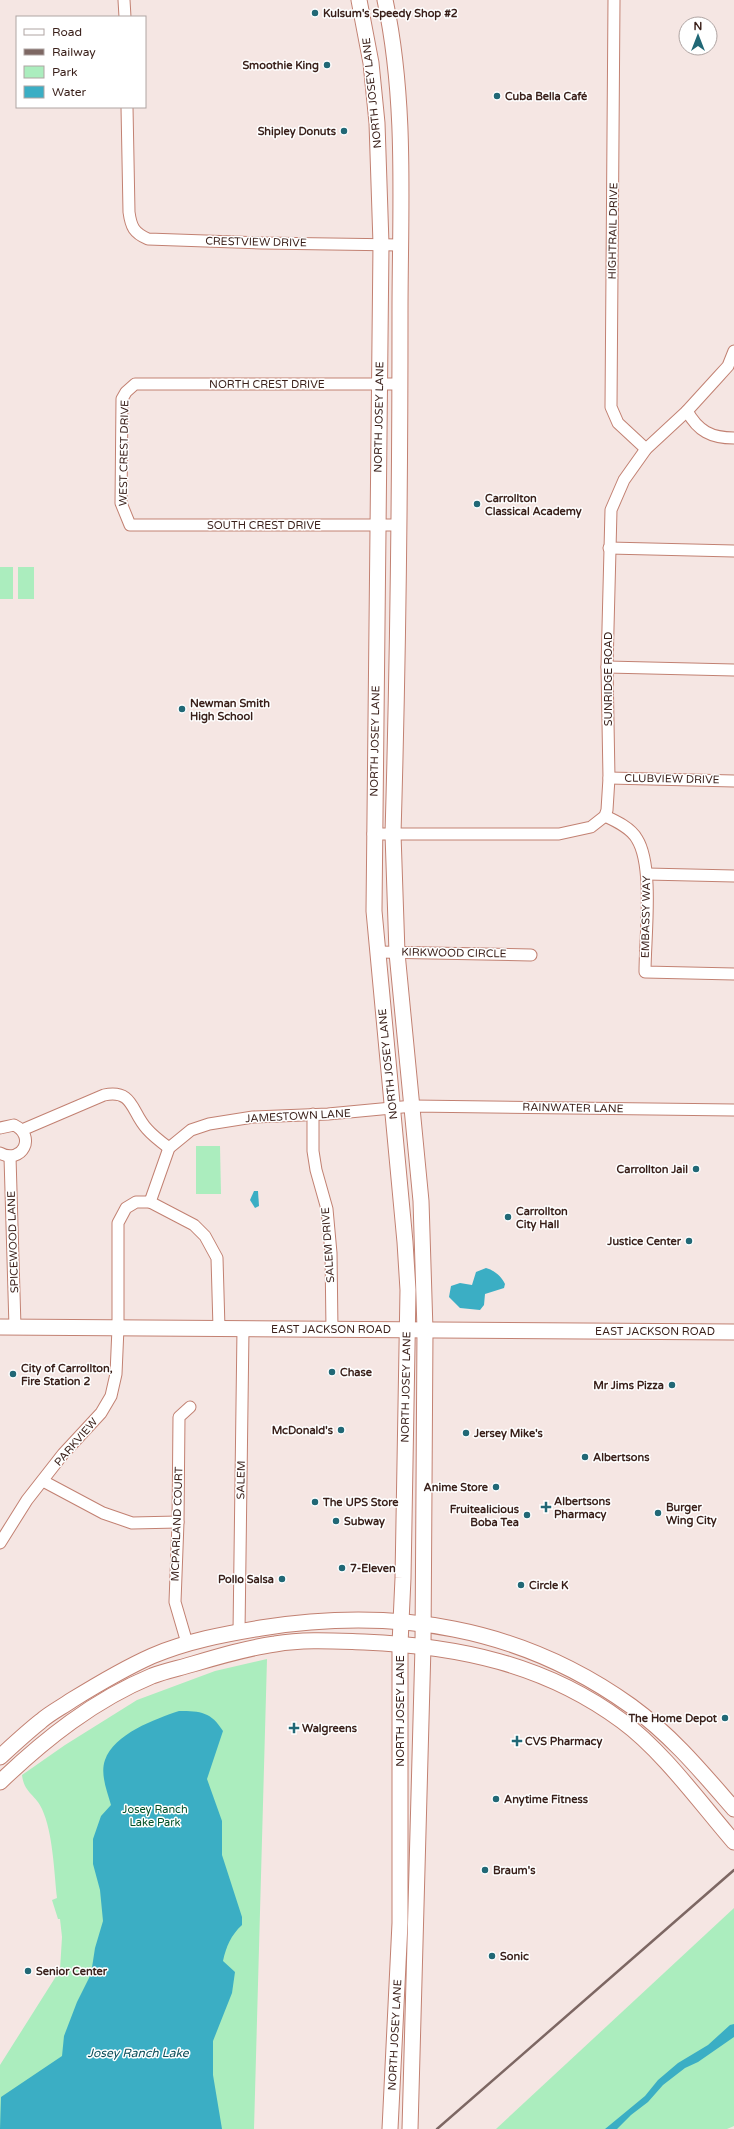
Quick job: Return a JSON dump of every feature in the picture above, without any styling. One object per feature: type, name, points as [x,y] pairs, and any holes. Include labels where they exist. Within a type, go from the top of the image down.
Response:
[{"type":"main road","name":"NORTH JOSEY LANE","points":[[359,0],[371,63],[375,102],[381,244],[374,912],[407,1266],[406,1421],[402,1622],[400,1644],[400,1923],[390,2129]]},
{"type":"main road","name":"NORTH JOSEY LANE","points":[[384,0],[394,47],[399,102],[400,384],[393,834],[397,952],[421,1201],[425,1330],[423,1646],[410,2129]]},
{"type":"main road","points":[[375,102],[399,102]]},
{"type":"main road","name":"EAST JACKSON ROAD","points":[[8,1327],[734,1332]]},
{"type":"main road","points":[[406,1421],[412,1427],[413,1458],[417,1466],[425,1472]]},
{"type":"main road","points":[[405,1473],[410,1476],[414,1483],[415,1522],[424,1533]]},
{"type":"main road","points":[[0,1757],[42,1719],[101,1682],[152,1656],[187,1643],[238,1632],[320,1620],[363,1619],[423,1623],[471,1632],[514,1644],[559,1664],[601,1687],[631,1706],[676,1742],[734,1809]]},
{"type":"main road","points":[[238,1632],[242,1650]]},
{"type":"main road","points":[[0,1781],[32,1751],[64,1727],[112,1696],[153,1676],[242,1650],[311,1640],[400,1644],[423,1646],[485,1656],[531,1671],[571,1688],[622,1721],[647,1742],[734,1842]]},
{"type":"main road","points":[[692,1794],[706,1801],[721,1815],[728,1817],[734,1815]]},
{"type":"main road","points":[[395,2028],[402,2030],[404,2068],[411,2102]]},
{"type":"street","points":[[124,0],[125,16]]},
{"type":"street","name":"HIGHTRAIL DRIVE","points":[[614,0],[611,408],[618,423],[646,449]]},
{"type":"street","name":"CRESTVIEW DRIVE","points":[[127,108],[129,212],[131,224],[136,234],[148,238],[262,243],[400,245]]},
{"type":"street","name":"SUNRIDGE ROAD","points":[[605,816],[607,810],[609,778],[607,667],[611,510],[616,495],[624,480],[646,449],[687,411],[728,366],[734,351]]},
{"type":"street","name":"NORTH CREST DRIVE","points":[[134,384],[400,384]]},
{"type":"street","name":"WEST CREST DRIVE","points":[[130,525],[121,503],[122,399],[126,392],[134,384]]},
{"type":"street","points":[[687,411],[694,423],[704,431],[714,436],[734,438]]},
{"type":"street","name":"SOUTH CREST DRIVE","points":[[130,525],[398,525]]},
{"type":"street","points":[[609,548],[734,550]]},
{"type":"street","points":[[607,667],[734,670]]},
{"type":"street","name":"CLUBVIEW DRIVE","points":[[609,778],[734,781]]},
{"type":"street","points":[[374,834],[559,834],[591,827],[605,816]]},
{"type":"street","name":"EMBASSY WAY","points":[[605,816],[626,828],[636,837],[644,856],[647,874],[645,972],[734,974]]},
{"type":"street","points":[[647,874],[734,876]]},
{"type":"street","name":"KIRKWOOD CIRCLE","points":[[378,952],[531,955]]},
{"type":"street","points":[[0,1128],[9,1124],[22,1130],[104,1095],[115,1093],[127,1098],[146,1128],[169,1148],[150,1202],[194,1225],[205,1236],[217,1258],[219,1328]]},
{"type":"street","name":"JAMESTOWN LANE","points":[[169,1148],[191,1130],[209,1124],[253,1117],[413,1106]]},
{"type":"street","name":"RAINWATER LANE","points":[[413,1106],[734,1110]]},
{"type":"street","name":"SALEM DRIVE","points":[[313,1114],[313,1150],[316,1170],[327,1209],[331,1252],[332,1329]]},
{"type":"street","name":"SPICEWOOD LANE","points":[[8,1327],[5,1155],[16,1156],[23,1149],[26,1139],[22,1130]]},
{"type":"street","name":"PARKVIEW","points":[[0,1543],[27,1500],[101,1413],[111,1396],[116,1374],[118,1328],[118,1223],[126,1208],[136,1202],[150,1202]]},
{"type":"street","name":"SALEM","points":[[238,1632],[243,1329]]},
{"type":"street","name":"MCPARLAND COURT","points":[[187,1643],[175,1602],[178,1522],[179,1417],[190,1407]]},
{"type":"street","points":[[43,1481],[103,1513],[132,1523],[178,1522]]},
{"type":"green space","points":[[0,567],[13,567],[13,599],[0,599]]},
{"type":"green space","points":[[18,567],[34,567],[34,599],[18,599]]},
{"type":"green space","points":[[196,1146],[220,1146],[221,1194],[196,1194]]},
{"type":"green space","name":"Josey Ranch Lake","points":[[267,1659],[254,2129],[0,2129],[0,2065],[60,1970],[62,1937],[60,1919],[58,1919],[52,1900],[57,1898],[49,1829],[40,1804],[25,1786],[22,1775],[65,1745],[137,1700],[215,1671]]},
{"type":"green space","points":[[734,1908],[734,2126],[727,2129],[496,2129]]},
{"type":"water","points":[[254,1191],[258,1191],[259,1206],[255,1208],[250,1200]]},
{"type":"water","points":[[486,1268],[492,1270],[500,1276],[505,1284],[504,1288],[485,1294],[484,1305],[480,1310],[460,1308],[449,1297],[451,1286],[460,1283],[472,1285],[476,1272]]},
{"type":"water","name":"Josey Ranch Lake","points":[[179,1711],[193,1711],[210,1716],[223,1731],[207,1779],[222,1821],[222,1855],[242,1917],[242,1925],[232,1937],[224,1956],[223,1961],[235,1972],[232,1993],[213,2041],[213,2075],[222,2129],[0,2129],[1,2097],[62,2056],[64,2036],[77,2002],[91,1974],[95,1948],[103,1921],[100,1890],[93,1864],[93,1839],[101,1816],[111,1805],[103,1771],[105,1760],[117,1742],[126,1735],[147,1723]]},
{"type":"water","points":[[734,2024],[734,2037],[698,2062],[685,2068],[663,2085],[648,2102],[631,2115],[617,2129],[605,2129],[645,2096],[658,2080],[678,2063],[708,2045],[730,2025]]},
{"type":"railway","points":[[437,2129],[734,1870]]},
{"type":"place","name":"Kulsum's Speedy Shop #2","points":[[315,13]]},
{"type":"place","name":"Smoothie King","points":[[327,65]]},
{"type":"place","name":"Cuba Bella Café","points":[[497,96]]},
{"type":"place","name":"Shipley Donuts","points":[[344,131]]},
{"type":"place","name":"Carrollton Classical Academy","points":[[477,504]]},
{"type":"place","name":"Newman Smith High School","points":[[182,709]]},
{"type":"place","name":"Carrollton Jail","points":[[696,1169]]},
{"type":"place","name":"Carrollton City Hall","points":[[508,1217]]},
{"type":"place","name":"Justice Center","points":[[689,1241]]},
{"type":"place","name":"Chase","points":[[332,1372]]},
{"type":"place","name":"City of Carrollton, Fire Station 2","points":[[13,1374]]},
{"type":"place","name":"Mr Jims Pizza","points":[[672,1385]]},
{"type":"place","name":"McDonald's","points":[[341,1430]]},
{"type":"place","name":"Jersey Mike's","points":[[466,1433]]},
{"type":"place","name":"Albertsons","points":[[585,1457]]},
{"type":"place","name":"Anime Store","points":[[496,1487]]},
{"type":"place","name":"The UPS Store","points":[[315,1502]]},
{"type":"place","name":"Albertsons Pharmacy","points":[[546,1507]]},
{"type":"place","name":"Burger Wing City","points":[[658,1513]]},
{"type":"place","name":"Fruitealicious Boba Tea","points":[[527,1515]]},
{"type":"place","name":"Subway","points":[[336,1521]]},
{"type":"place","name":"7-Eleven","points":[[342,1568]]},
{"type":"place","name":"Pollo Salsa","points":[[282,1579]]},
{"type":"place","name":"Circle K","points":[[521,1585]]},
{"type":"place","name":"The Home Depot","points":[[725,1718]]},
{"type":"place","name":"Walgreens","points":[[294,1728]]},
{"type":"place","name":"CVS Pharmacy","points":[[517,1741]]},
{"type":"place","name":"Anytime Fitness","points":[[496,1799]]},
{"type":"place","name":"Braum's","points":[[485,1870]]},
{"type":"place","name":"Sonic","points":[[492,1956]]},
{"type":"place","name":"Senior Center","points":[[28,1971]]},
{"type":"park label","name":"Josey Ranch Lake Park","points":[[155,1815]]}]
